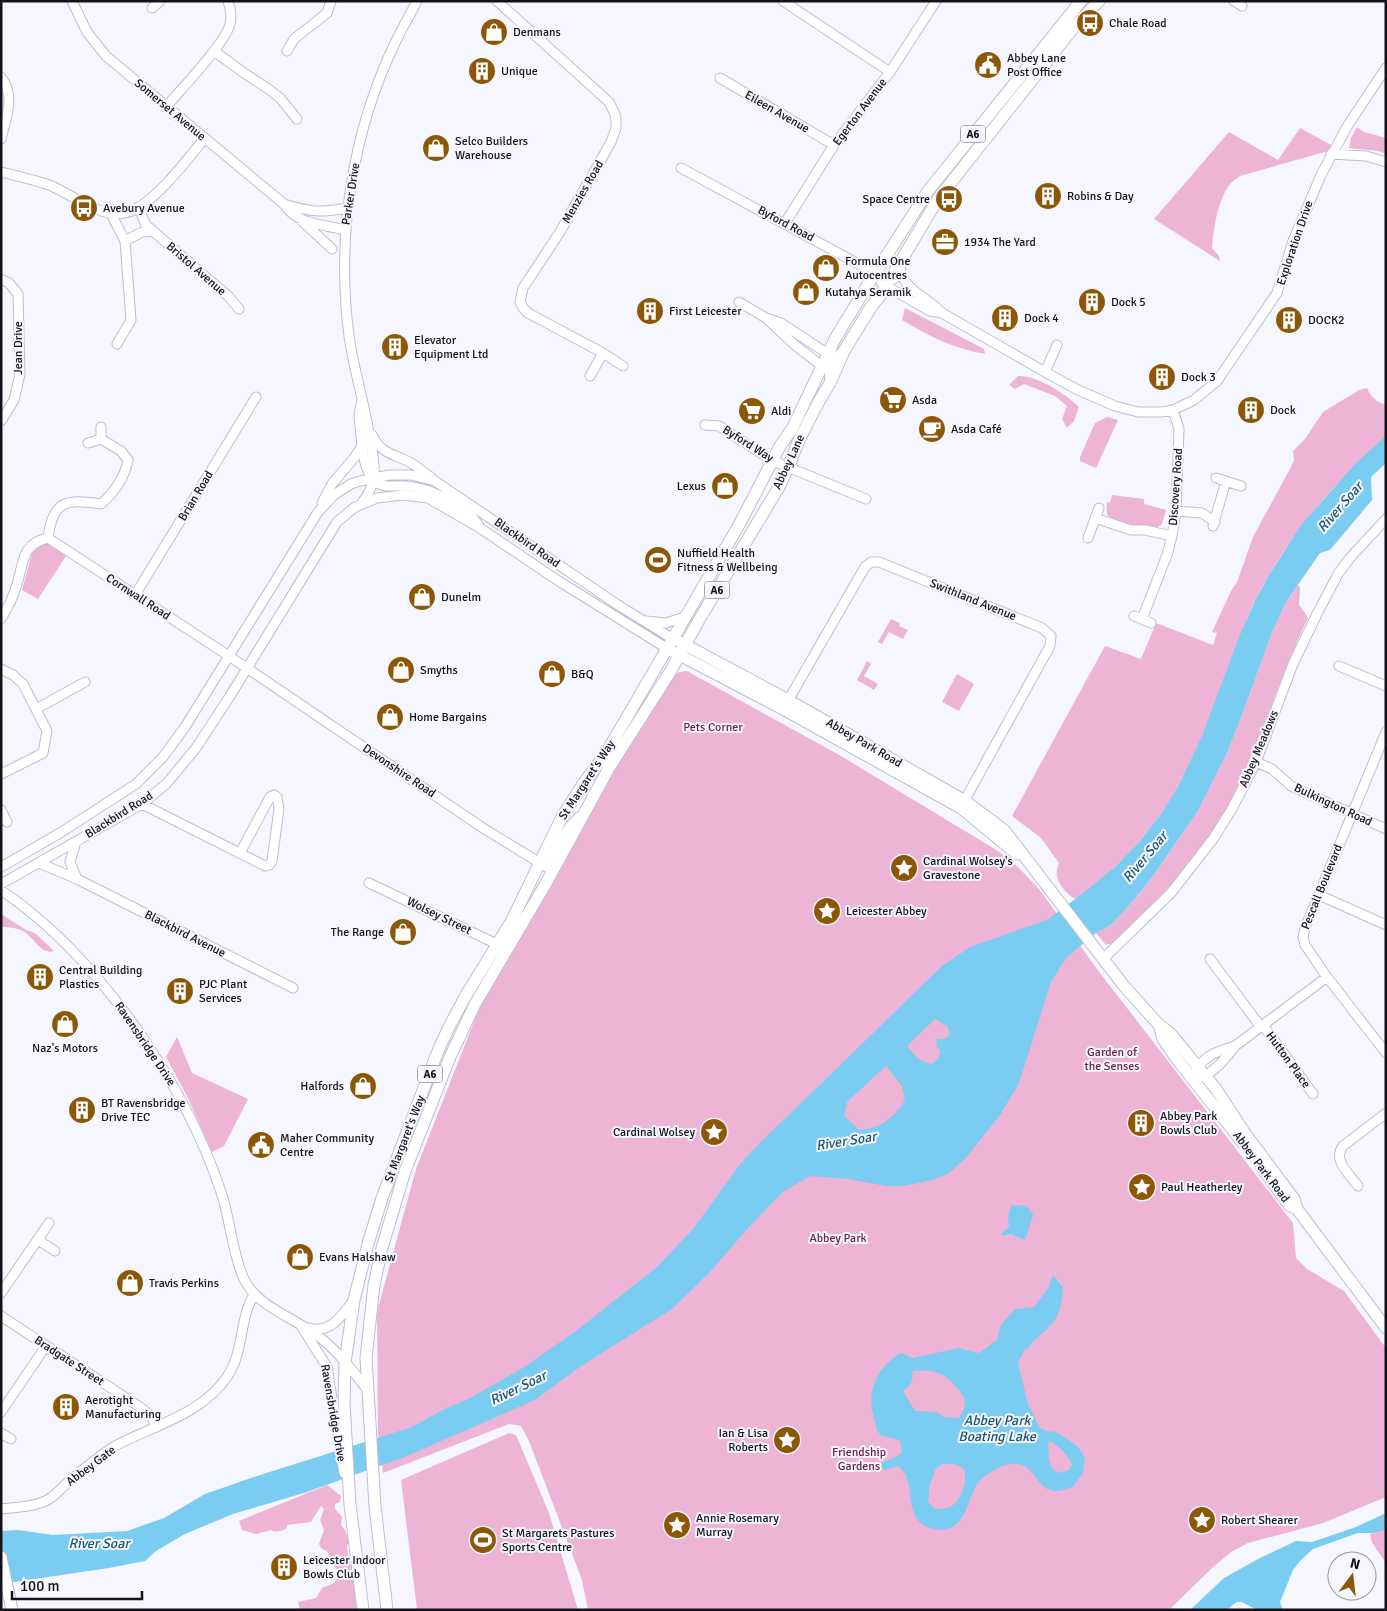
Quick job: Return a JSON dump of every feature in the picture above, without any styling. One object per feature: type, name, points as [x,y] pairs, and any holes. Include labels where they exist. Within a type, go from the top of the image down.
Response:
[{"type":"main road","name":"Abbey Lane","points":[[685,644],[788,468],[803,433],[830,383],[844,351],[883,280],[928,191],[1080,1]]},
{"type":"main road","name":"Abbey Lane","points":[[671,644],[740,525],[792,429],[826,360],[834,339],[868,291],[883,280],[901,262],[938,199],[1074,27],[1099,1]]},
{"type":"main road","name":"Abbey Park Road","points":[[671,644],[685,644],[785,705],[963,804],[1037,872],[1102,959],[1159,1025],[1170,1033],[1198,1066],[1294,1199],[1297,1209],[1386,1328]]},
{"type":"main road","name":"Abbey Park Road","points":[[671,644],[679,655],[785,705]]},
{"type":"main road","name":"St Margaret's Way","points":[[387,1610],[376,1506],[367,1389],[367,1340],[374,1285],[382,1248],[406,1172],[461,1033],[503,947],[539,862],[566,810],[605,755],[671,644]]},
{"type":"main road","name":"St Margaret's Way","points":[[363,1610],[340,1421],[345,1362],[354,1300],[382,1198],[438,1051],[465,997],[503,947],[553,871],[608,768],[685,644]]},
{"type":"main road","name":"Abbey Park Road","points":[[1159,1025],[1163,1039],[1192,1078],[1256,1159],[1289,1205],[1297,1209]]},
{"type":"main road","points":[[1,1557],[12,1610]]},
{"type":"street","name":"Somerset Avenue","points":[[72,1],[87,32],[106,56],[284,204],[298,209],[317,212],[347,208]]},
{"type":"street","points":[[152,8],[160,1]]},
{"type":"street","points":[[166,107],[214,51],[230,25],[231,8],[228,1]]},
{"type":"street","points":[[287,51],[294,39],[327,13],[330,1]]},
{"type":"street","name":"Parker Drive","points":[[361,504],[370,490],[374,462],[349,337],[344,271],[347,208],[360,146],[372,102],[396,41],[417,1]]},
{"type":"street","name":"Menzies Road","points":[[497,1],[595,88],[609,102],[615,114],[616,128],[611,142],[560,232],[523,288],[520,302],[528,313],[603,353],[623,366]]},
{"type":"street","points":[[783,1],[890,72]]},
{"type":"street","name":"Egerton Avenue","points":[[785,223],[834,145],[890,72],[936,1]]},
{"type":"street","points":[[214,51],[280,98],[297,119]]},
{"type":"street","name":"Exploration Drive","points":[[903,278],[942,313],[1078,390],[1120,408],[1150,413],[1173,410],[1194,400],[1217,381],[1277,293],[1296,233],[1313,191],[1348,125],[1386,68]]},
{"type":"street","points":[[1,77],[8,85],[11,98],[1,139]]},
{"type":"street","name":"Eileen Avenue","points":[[720,78],[834,145]]},
{"type":"street","points":[[1,172],[50,186],[111,214],[126,212],[138,207],[171,178],[204,139]]},
{"type":"street","points":[[1331,154],[1366,156],[1386,162]]},
{"type":"street","name":"Byford Road","points":[[681,168],[785,223],[883,280]]},
{"type":"street","name":"Somerset Avenue","points":[[284,204],[289,213],[302,220],[345,230]]},
{"type":"street","name":"Bristol Avenue","points":[[138,207],[146,225],[228,296],[239,309]]},
{"type":"street","points":[[111,214],[125,241],[131,320],[117,344]]},
{"type":"street","name":"Somerset Avenue","points":[[302,220],[332,249]]},
{"type":"street","points":[[125,241],[142,232],[152,231]]},
{"type":"street","points":[[883,280],[903,278],[901,262]]},
{"type":"street","name":"Jean Drive","points":[[1,279],[9,283],[18,294],[20,374],[14,400],[1,421]]},
{"type":"street","name":"Exploration Drive","points":[[883,280],[930,311],[942,313]]},
{"type":"street","points":[[739,302],[766,318],[781,323],[826,360],[830,383]]},
{"type":"street","points":[[766,318],[796,346],[826,360]]},
{"type":"street","points":[[1045,372],[1057,345]]},
{"type":"street","points":[[826,360],[844,351]]},
{"type":"street","points":[[590,376],[603,353]]},
{"type":"street","name":"Brian Road","points":[[135,595],[256,397]]},
{"type":"street","name":"Parker Drive","points":[[362,398],[359,416],[362,446],[368,471],[373,478]]},
{"type":"street","name":"Discovery Road","points":[[1142,619],[1167,555],[1176,511],[1179,429],[1173,410]]},
{"type":"street","name":"Parker Drive","points":[[368,426],[377,445],[389,455],[411,463],[435,480]]},
{"type":"street","name":"Byford Way","points":[[706,426],[719,426],[773,461],[866,499]]},
{"type":"street","points":[[101,427],[101,439]]},
{"type":"street","points":[[1,619],[16,588],[26,552],[32,544],[48,538],[50,522],[58,508],[71,501],[101,504],[109,497],[126,472],[128,460],[121,451],[101,439],[88,443]]},
{"type":"street","points":[[318,512],[332,484],[362,446]]},
{"type":"street","name":"Blackbird Road","points":[[1,867],[60,833],[136,784],[163,757],[185,727],[318,512],[335,494],[351,484],[389,475],[411,475],[435,480],[643,621],[671,644]]},
{"type":"street","name":"Blackbird Road","points":[[373,478],[378,483],[385,485],[406,486],[439,495],[474,518],[480,528]]},
{"type":"street","points":[[1216,478],[1241,486]]},
{"type":"street","points":[[1176,511],[1202,513],[1214,524],[1226,482]]},
{"type":"street","name":"Blackbird Road","points":[[1,884],[142,804],[167,783],[196,748],[337,522],[361,504],[377,498],[395,496],[428,498],[480,528],[524,558],[671,644]]},
{"type":"street","points":[[1088,538],[1099,508]]},
{"type":"street","points":[[1096,518],[1131,530],[1145,530],[1172,536]]},
{"type":"street","name":"Abbey Meadows","points":[[1102,959],[1166,898],[1213,840],[1232,809],[1256,762],[1293,664],[1338,574],[1348,559],[1386,519]]},
{"type":"street","name":"Cornwall Road","points":[[48,538],[228,656]]},
{"type":"street","points":[[524,558],[532,547]]},
{"type":"street","name":"Swithland Avenue","points":[[785,705],[865,567],[874,561],[1042,628],[1051,636],[1050,646],[963,804]]},
{"type":"street","points":[[643,621],[666,623],[685,617]]},
{"type":"street","points":[[228,656],[247,669]]},
{"type":"street","points":[[1339,666],[1386,686]]},
{"type":"street","points":[[1,669],[13,675],[23,684],[47,731],[43,753],[1,774]]},
{"type":"street","name":"Devonshire Road","points":[[247,669],[484,828],[553,871]]},
{"type":"street","points":[[36,709],[85,682]]},
{"type":"street","name":"Pescall Boulevard","points":[[1386,732],[1305,928],[1303,938],[1305,945],[1327,977],[1386,1053]]},
{"type":"street","name":"Bulkington Road","points":[[1256,762],[1272,769],[1291,786],[1386,829]]},
{"type":"street","points":[[142,804],[265,866],[269,865],[272,861],[279,809],[277,797],[274,795],[270,797],[240,853]]},
{"type":"street","points":[[539,862],[547,861],[570,826],[588,807]]},
{"type":"street","points":[[1,810],[8,822]]},
{"type":"street","points":[[76,842],[70,862],[77,879]]},
{"type":"street","name":"Blackbird Avenue","points":[[40,863],[77,879],[293,988]]},
{"type":"street","name":"Wolsey Street","points":[[369,882],[503,947]]},
{"type":"street","name":"Ravensbridge Drive","points":[[1,890],[42,922],[69,948],[122,1007],[169,1079],[196,1129],[222,1196],[244,1279],[254,1294],[301,1326],[318,1335],[345,1362],[367,1389]]},
{"type":"street","points":[[1319,895],[1386,925]]},
{"type":"street","name":"Hutton Place","points":[[1210,959],[1313,1094]]},
{"type":"street","points":[[1192,1078],[1198,1066],[1217,1052],[1234,1046],[1327,977]]},
{"type":"street","points":[[1192,1078],[1205,1076],[1228,1056],[1234,1046]]},
{"type":"street","points":[[1358,1186],[1340,1160],[1339,1152],[1343,1146],[1386,1113]]},
{"type":"street","points":[[1,1293],[50,1223]]},
{"type":"street","points":[[38,1240],[55,1251]]},
{"type":"street","name":"Abbey Gate","points":[[1,1509],[32,1505],[49,1499],[86,1467],[115,1447],[192,1410],[211,1395],[226,1378],[239,1353],[246,1313],[254,1294]]},
{"type":"street","name":"Ravensbridge Drive","points":[[301,1326],[316,1330],[330,1326],[345,1312],[354,1300]]},
{"type":"street","name":"Bradgate Street","points":[[1,1316],[140,1407],[151,1416],[157,1427]]},
{"type":"street","name":"Ravensbridge Drive","points":[[301,1326],[327,1367],[340,1421]]},
{"type":"street","points":[[1,1412],[46,1346]]},
{"type":"street","points":[[1,1433],[11,1439]]},
{"type":"green space","points":[[1357,127],[1364,132],[1386,138],[1386,154],[1378,151],[1349,148],[1351,138]]},
{"type":"green space","points":[[1300,128],[1331,145],[1328,151],[1240,176],[1231,183],[1219,206],[1214,232],[1212,248],[1219,256],[1220,261],[1154,219],[1229,132],[1278,160]]},
{"type":"green space","points":[[905,308],[984,349],[985,354],[952,345],[912,326],[902,320]]},
{"type":"green space","points":[[1018,376],[1042,382],[1059,391],[1073,402],[1079,407],[1074,421],[1067,428],[1062,419],[1067,406],[1055,396],[1024,384],[1015,389],[1009,385]]},
{"type":"green space","points":[[1367,388],[1374,399],[1386,405],[1386,438],[1347,474],[1313,512],[1282,554],[1256,599],[1192,761],[1168,804],[1133,849],[1091,888],[1076,899],[1073,898],[1059,883],[1057,870],[1059,863],[1041,838],[1012,816],[1105,646],[1141,659],[1156,623],[1213,645],[1217,633],[1212,632],[1237,582],[1253,537],[1291,467],[1294,460],[1293,451],[1305,439],[1323,412],[1359,390]]},
{"type":"green space","points":[[1107,417],[1118,420],[1096,468],[1080,461],[1080,457],[1095,423]]},
{"type":"green space","points":[[1112,495],[1144,499],[1144,504],[1166,510],[1162,524],[1158,527],[1139,525],[1123,523],[1110,518],[1107,514],[1107,502],[1110,503]]},
{"type":"green space","points":[[43,543],[48,544],[66,556],[38,599],[22,590],[32,553]]},
{"type":"green space","points":[[1298,585],[1300,588],[1299,605],[1308,618],[1239,784],[1227,807],[1182,872],[1158,899],[1113,943],[1106,945],[1096,933],[1112,924],[1127,908],[1153,876],[1198,811],[1227,753],[1271,635],[1286,602]]},
{"type":"green space","points":[[891,619],[900,623],[899,626],[908,630],[903,639],[889,632],[882,644],[878,642]]},
{"type":"green space","points":[[867,661],[871,664],[864,676],[878,684],[874,690],[857,680]]},
{"type":"green space","name":"Abbey Park","points":[[687,671],[841,756],[998,851],[1019,868],[1039,889],[1100,973],[1293,1223],[1296,1258],[1307,1269],[1344,1291],[1386,1348],[1386,1497],[1323,1523],[1248,1543],[1231,1552],[1212,1568],[1169,1610],[588,1610],[582,1580],[529,1441],[521,1426],[509,1424],[383,1473],[378,1433],[377,1312],[416,1169],[477,1014],[505,959],[608,780],[673,676],[679,672]]},
{"type":"green space","points":[[957,674],[974,684],[959,711],[942,702]]},
{"type":"green space","points":[[1,914],[26,930],[35,933],[54,951],[45,951],[23,931],[1,927]]},
{"type":"green space","points":[[177,1037],[192,1073],[248,1099],[224,1146],[212,1152],[187,1096],[166,1057]]},
{"type":"green space","name":"St Margarets Pastures Sports Centre","points":[[509,1433],[516,1435],[549,1513],[578,1610],[417,1610],[401,1480]]},
{"type":"green space","points":[[327,1485],[341,1496],[340,1502],[335,1504],[335,1509],[342,1517],[341,1525],[349,1542],[347,1557],[353,1569],[352,1575],[356,1583],[362,1610],[300,1610],[298,1602],[316,1598],[322,1588],[334,1583],[340,1575],[329,1560],[329,1553],[321,1548],[319,1544],[324,1530],[320,1520],[324,1509],[321,1506],[311,1522],[287,1525],[287,1528],[279,1531],[271,1530],[256,1534],[242,1530],[239,1521]]},
{"type":"green space","points":[[1386,1530],[1386,1564],[1372,1542],[1370,1534]]},
{"type":"water","name":"River Soar","points":[[1386,436],[1386,463],[1371,477],[1372,500],[1330,550],[1320,553],[1286,602],[1271,635],[1227,753],[1198,811],[1153,876],[1127,908],[1112,924],[1096,933],[1066,958],[1051,982],[1019,1083],[1000,1115],[965,1159],[949,1173],[932,1180],[903,1186],[886,1186],[848,1179],[810,1176],[784,1191],[749,1227],[709,1273],[672,1309],[581,1366],[535,1400],[407,1456],[304,1493],[233,1514],[185,1534],[156,1551],[145,1561],[1,1584],[1,1531],[18,1530],[53,1535],[127,1531],[164,1518],[205,1494],[412,1427],[470,1398],[526,1366],[576,1331],[657,1267],[693,1229],[741,1163],[942,966],[970,947],[1047,920],[1115,867],[1140,841],[1161,814],[1178,787],[1202,736],[1239,637],[1269,575],[1301,525],[1356,463]],"holes":[[[935,1019],[947,1026],[950,1034],[945,1039],[937,1039],[936,1046],[940,1051],[939,1058],[931,1064],[918,1059],[907,1046]],[[886,1066],[902,1086],[905,1100],[896,1112],[880,1125],[859,1130],[844,1116],[847,1102]]]},
{"type":"water","points":[[1021,1205],[1030,1209],[1033,1215],[1025,1240],[1011,1234],[1003,1236],[1001,1234],[1009,1227],[1008,1217],[1011,1206]]},
{"type":"water","name":"Abbey Park Boating Lake","points":[[1053,1275],[1063,1287],[1058,1314],[1053,1323],[1034,1340],[1027,1350],[1025,1349],[1018,1363],[1028,1404],[1040,1428],[1056,1432],[1078,1447],[1085,1458],[1083,1473],[1073,1487],[1059,1491],[1050,1490],[1043,1486],[1028,1468],[1020,1465],[1005,1465],[979,1481],[963,1516],[952,1527],[944,1530],[925,1526],[919,1521],[912,1507],[906,1475],[899,1466],[883,1470],[881,1463],[898,1456],[902,1451],[900,1441],[881,1435],[876,1428],[871,1398],[880,1373],[886,1365],[901,1353],[912,1358],[959,1348],[979,1353],[997,1340],[1001,1325],[1015,1309],[1034,1307],[1048,1288]],"holes":[[[913,1371],[938,1373],[954,1384],[965,1398],[964,1409],[959,1418],[945,1417],[936,1412],[915,1411],[903,1391],[911,1384]],[[1050,1441],[1065,1454],[1072,1464],[1069,1470],[1058,1473],[1054,1470],[1049,1460],[1048,1444]],[[942,1464],[955,1464],[964,1469],[965,1479],[960,1497],[948,1508],[935,1509],[928,1502],[930,1484],[936,1468]]]},
{"type":"water","points":[[1386,1513],[1386,1530],[1374,1533],[1358,1533],[1313,1549],[1301,1560],[1293,1570],[1280,1602],[1283,1610],[1257,1610],[1242,1602],[1237,1602],[1226,1610],[1190,1610],[1224,1578],[1258,1559],[1296,1541],[1312,1542],[1356,1527]]},
{"type":"place","name":"Chale Road","points":[[1090,23]]},
{"type":"place","name":"Denmans","points":[[494,32]]},
{"type":"place","name":"Abbey Lane Post Office","points":[[988,65]]},
{"type":"place","name":"Unique","points":[[482,71]]},
{"type":"place","name":"Selco Builders Warehouse","points":[[436,148]]},
{"type":"place","name":"Robins & Day","points":[[1048,196]]},
{"type":"place","name":"Space Centre","points":[[949,199]]},
{"type":"place","name":"Avebury Avenue","points":[[84,208]]},
{"type":"place","name":"1934 The Yard","points":[[945,242]]},
{"type":"place","name":"Formula One Autocentres","points":[[826,268]]},
{"type":"place","name":"Kutahya Seramik","points":[[806,292]]},
{"type":"place","name":"Dock 5","points":[[1092,302]]},
{"type":"place","name":"First Leicester","points":[[650,311]]},
{"type":"place","name":"Dock 4","points":[[1005,318]]},
{"type":"place","name":"DOCK2","points":[[1289,320]]},
{"type":"place","name":"Elevator Equipment Ltd","points":[[395,347]]},
{"type":"place","name":"Dock 3","points":[[1162,377]]},
{"type":"place","name":"Asda","points":[[893,400]]},
{"type":"place","name":"Dock","points":[[1251,410]]},
{"type":"place","name":"Aldi","points":[[752,411]]},
{"type":"place","name":"Asda Café","points":[[932,429]]},
{"type":"place","name":"Lexus","points":[[725,486]]},
{"type":"place","name":"Nuffield Health Fitness & Wellbeing","points":[[658,560]]},
{"type":"place","name":"Dunelm","points":[[422,597]]},
{"type":"place","name":"Smyths","points":[[401,670]]},
{"type":"place","name":"B&Q","points":[[552,674]]},
{"type":"place","name":"Home Bargains","points":[[390,717]]},
{"type":"place","name":"Cardinal Wolsey's Gravestone","points":[[904,868]]},
{"type":"place","name":"Leicester Abbey","points":[[827,911]]},
{"type":"place","name":"The Range","points":[[403,932]]},
{"type":"place","name":"Central Building Plastics","points":[[40,977]]},
{"type":"place","name":"PJC Plant Services","points":[[180,991]]},
{"type":"place","name":"Naz's Motors","points":[[65,1024]]},
{"type":"place","name":"Halfords","points":[[363,1086]]},
{"type":"place","name":"BT Ravensbridge Drive TEC","points":[[82,1110]]},
{"type":"place","name":"Abbey Park Bowls Club","points":[[1141,1123]]},
{"type":"place","name":"Cardinal Wolsey","points":[[714,1132]]},
{"type":"place","name":"Maher Community Centre","points":[[261,1145]]},
{"type":"place","name":"Paul Heatherley","points":[[1142,1187]]},
{"type":"place","name":"Evans Halshaw","points":[[300,1257]]},
{"type":"place","name":"Travis Perkins","points":[[130,1283]]},
{"type":"place","name":"Aerotight Manufacturing","points":[[66,1407]]},
{"type":"place","name":"Ian & Lisa Roberts","points":[[787,1440]]},
{"type":"place","name":"Robert Shearer","points":[[1202,1520]]},
{"type":"place","name":"Annie Rosemary Murray","points":[[677,1525]]},
{"type":"place","name":"St Margarets Pastures Sports Centre","points":[[483,1540]]},
{"type":"place","name":"Leicester Indoor Bowls Club","points":[[284,1567]]},
{"type":"park label","name":"Pets Corner","points":[[713,727]]},
{"type":"park label","name":"Garden of the Senses","points":[[1112,1059]]},
{"type":"park label","name":"Friendship Gardens","points":[[859,1459]]}]
